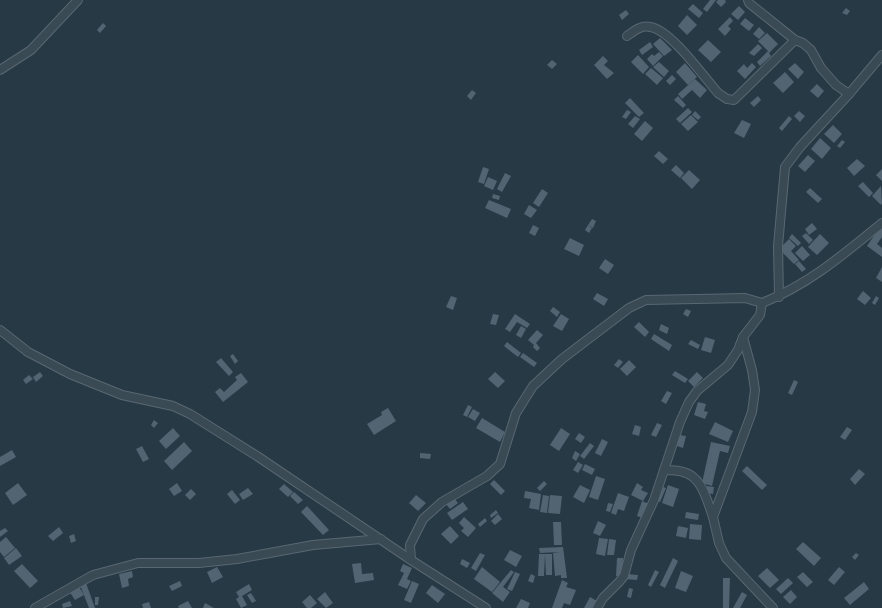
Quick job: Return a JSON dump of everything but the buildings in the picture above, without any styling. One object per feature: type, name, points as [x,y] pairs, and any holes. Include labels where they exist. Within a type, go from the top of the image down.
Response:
[{"type":"street","points":[[0,70],[32,50],[78,0]]},
{"type":"street","points":[[748,0],[749,3],[795,40],[803,43],[811,50],[821,68],[836,85],[849,94]]},
{"type":"street","points":[[627,36],[641,27],[650,27],[664,32],[718,93],[727,99],[734,100],[795,40]]},
{"type":"street","points":[[779,297],[778,246],[785,167],[800,146],[849,94],[882,55]]},
{"type":"street","points":[[410,560],[410,545],[423,519],[442,502],[487,476],[500,464],[516,413],[533,386],[562,359],[604,329],[629,308],[646,300],[745,298],[762,303],[779,297],[827,268],[882,223]]},
{"type":"street","points":[[598,608],[601,600],[620,582],[624,576],[631,550],[654,500],[680,422],[692,396],[728,366],[738,350],[743,337],[760,315],[762,303]]},
{"type":"street","points":[[0,330],[28,352],[70,374],[122,395],[167,404],[190,414],[264,460],[410,560],[486,608]]},
{"type":"street","points":[[713,517],[752,412],[755,390],[752,370],[743,337]]},
{"type":"street","points":[[664,470],[683,472],[696,479],[706,496],[719,543],[726,558],[773,608]]},
{"type":"street","points":[[35,608],[71,586],[93,575],[138,563],[206,563],[252,557],[313,545],[381,539]]}]
